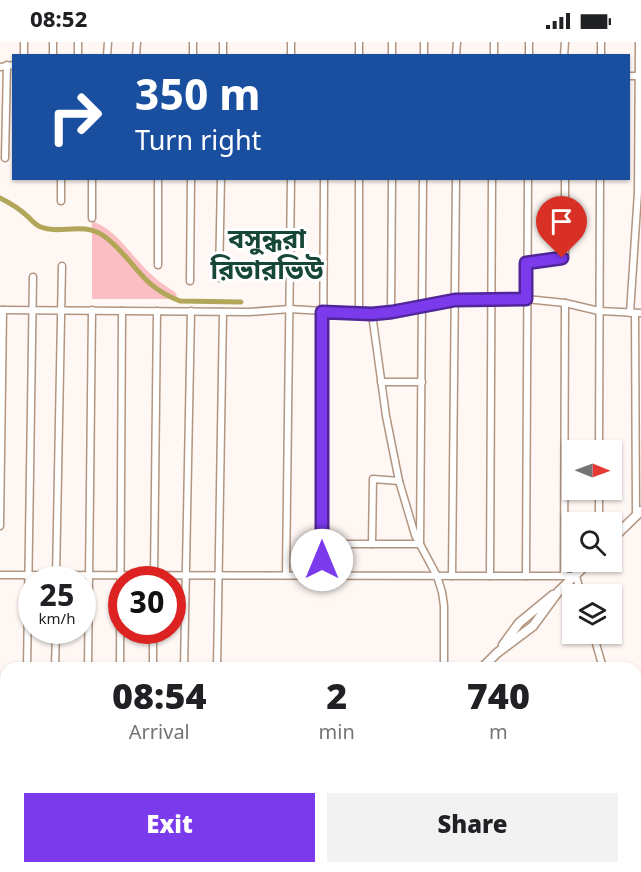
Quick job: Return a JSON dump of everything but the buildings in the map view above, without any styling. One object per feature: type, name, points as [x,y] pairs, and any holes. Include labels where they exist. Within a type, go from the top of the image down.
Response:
[{"type":"highway","points":[[622,529],[638,514]]},
{"type":"highway","points":[[488,662],[519,623],[580,572]]},
{"type":"street","points":[[638,514],[635,313],[639,42]]},
{"type":"street","points":[[5,158],[7,66]]},
{"type":"street","points":[[61,180],[61,201]]},
{"type":"street","points":[[92,180],[92,218]]},
{"type":"street","points":[[158,180],[158,265]]},
{"type":"street","points":[[190,281],[191,180]]},
{"type":"street","points":[[219,279],[221,180]]},
{"type":"street","points":[[286,575],[291,180]]},
{"type":"street","points":[[322,575],[324,180]]},
{"type":"street","points":[[359,180],[359,313]]},
{"type":"street","points":[[392,180],[392,312]]},
{"type":"street","points":[[420,544],[423,180]]},
{"type":"street","points":[[452,576],[456,180]]},
{"type":"street","points":[[490,576],[492,180]]},
{"type":"street","points":[[526,576],[528,180]]},
{"type":"street","points":[[526,263],[562,258],[565,255],[565,180]]},
{"type":"street","points":[[599,440],[600,180]]},
{"type":"street","points":[[56,566],[62,266]]},
{"type":"street","points":[[28,566],[33,277]]},
{"type":"street","points":[[0,526],[1,310],[223,312],[290,309],[372,314],[455,300],[490,298],[526,299],[564,303],[600,311],[635,313]]},
{"type":"street","points":[[564,303],[564,576]]},
{"type":"street","points":[[88,566],[92,310]]},
{"type":"street","points":[[121,566],[122,311]]},
{"type":"street","points":[[154,566],[157,311]]},
{"type":"street","points":[[191,312],[186,575],[576,576],[578,584]]},
{"type":"street","points":[[217,662],[223,312]]},
{"type":"street","points":[[372,314],[381,382],[399,481],[410,519],[437,576],[444,606],[444,662]]},
{"type":"street","points":[[381,382],[422,382]]},
{"type":"street","points":[[372,544],[373,479],[399,481]]},
{"type":"street","points":[[322,544],[420,544]]},
{"type":"street","points":[[0,575],[18,575]]},
{"type":"street","points":[[27,644],[27,662]]},
{"type":"street","points":[[55,662],[56,644]]},
{"type":"street","points":[[88,644],[88,662]]},
{"type":"street","points":[[120,644],[120,662]]},
{"type":"street","points":[[153,644],[153,662]]},
{"type":"street","points":[[184,662],[185,644]]},
{"type":"street","points":[[596,644],[601,662]]},
{"type":"shaded area","points":[[92,221],[110,231],[155,278],[175,292],[177,296],[175,299],[92,299]]},
{"type":"waterway","points":[[0,198],[18,208],[41,227],[56,230],[88,229],[104,236],[146,280],[166,295],[180,301],[241,302]]},
{"type":"district","name":"বসুন্ধরা রিভারভিউ","points":[[267,254]]},
{"type":"route","points":[[322,560],[322,312],[372,314],[455,300],[526,299],[526,263],[562,258]]}]
